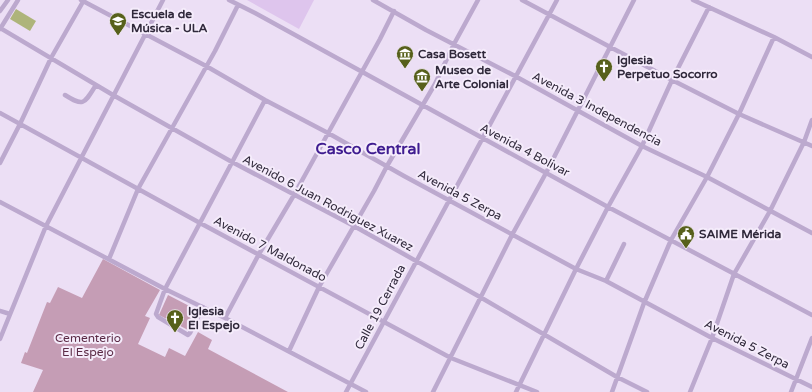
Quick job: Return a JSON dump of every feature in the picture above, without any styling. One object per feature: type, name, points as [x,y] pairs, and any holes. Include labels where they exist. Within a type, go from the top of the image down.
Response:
[{"type":"street","points":[[0,11],[8,0]]},
{"type":"street","points":[[0,29],[18,0]]},
{"type":"street","points":[[0,163],[51,58],[83,0]]},
{"type":"street","name":"Avenida 5 Zerpa","points":[[83,0],[206,66],[265,100],[328,133],[512,235],[606,282],[712,338],[812,387]]},
{"type":"street","points":[[0,339],[46,226],[163,0]]},
{"type":"street","name":"Avenida 4 Bolivar","points":[[229,0],[362,71],[608,207],[812,315]]},
{"type":"street","name":"Avenida 3 Independencia","points":[[374,0],[642,146],[707,177],[812,233]]},
{"type":"street","points":[[289,351],[319,287],[435,84],[454,44],[478,0]]},
{"type":"street","points":[[522,0],[739,114],[812,146]]},
{"type":"street","name":"Calle 19 Cerrada","points":[[346,392],[450,201],[515,76],[558,0]]},
{"type":"street","points":[[433,392],[480,297],[546,173],[634,0]]},
{"type":"street","points":[[693,0],[812,56]]},
{"type":"street","points":[[108,259],[138,189],[215,51],[238,5]]},
{"type":"street","points":[[516,392],[576,268],[642,146],[672,80],[709,7]]},
{"type":"street","points":[[225,318],[259,254],[294,195],[380,39],[394,11]]},
{"type":"street","name":"Avenido 6 Juan Rodriguez Xuarez","points":[[0,29],[232,162],[354,226],[617,377],[647,392]]},
{"type":"street","points":[[612,392],[644,303],[671,240],[707,177],[739,114],[774,37]]},
{"type":"street","points":[[65,95],[77,103],[80,103],[85,101],[96,85]]},
{"type":"street","points":[[204,307],[189,334],[156,316],[165,289],[265,100]]},
{"type":"street","name":"Avenido 7 Maldonado","points":[[0,112],[200,223],[450,358],[537,392]]},
{"type":"street","points":[[690,392],[712,338],[734,274],[770,210],[804,142],[812,120]]},
{"type":"street","points":[[0,202],[366,392]]},
{"type":"street","points":[[606,282],[624,244]]},
{"type":"street","points":[[0,311],[10,314]]},
{"type":"street","points":[[791,392],[812,338]]},
{"type":"green space","name":"Cementerio El Espejo","points":[[103,259],[160,290],[145,316],[150,318],[138,344],[165,357],[169,348],[185,356],[198,332],[212,340],[208,349],[288,392],[33,392],[43,370],[21,363],[25,352],[27,353],[47,302],[50,303],[58,287],[82,298]]},
{"type":"green space","points":[[168,295],[199,311],[188,330],[159,315]]},
{"type":"shaded area","points":[[247,0],[314,0],[299,29]]},
{"type":"shaded area","points":[[16,9],[36,21],[30,31],[10,19]]},
{"type":"place","name":"Escuela de Música - ULA","points":[[118,36]]},
{"type":"place","name":"Casa Bosett","points":[[405,69]]},
{"type":"place","name":"Iglesia Perpetuo Socorro","points":[[604,82]]},
{"type":"place","name":"Museo de Arte Colonial","points":[[422,92]]},
{"type":"place","name":"SAIME Mérida","points":[[686,249]]},
{"type":"place","name":"Iglesia El Espejo","points":[[175,333]]},
{"type":"district","name":"Casco Central","points":[[368,149]]}]
